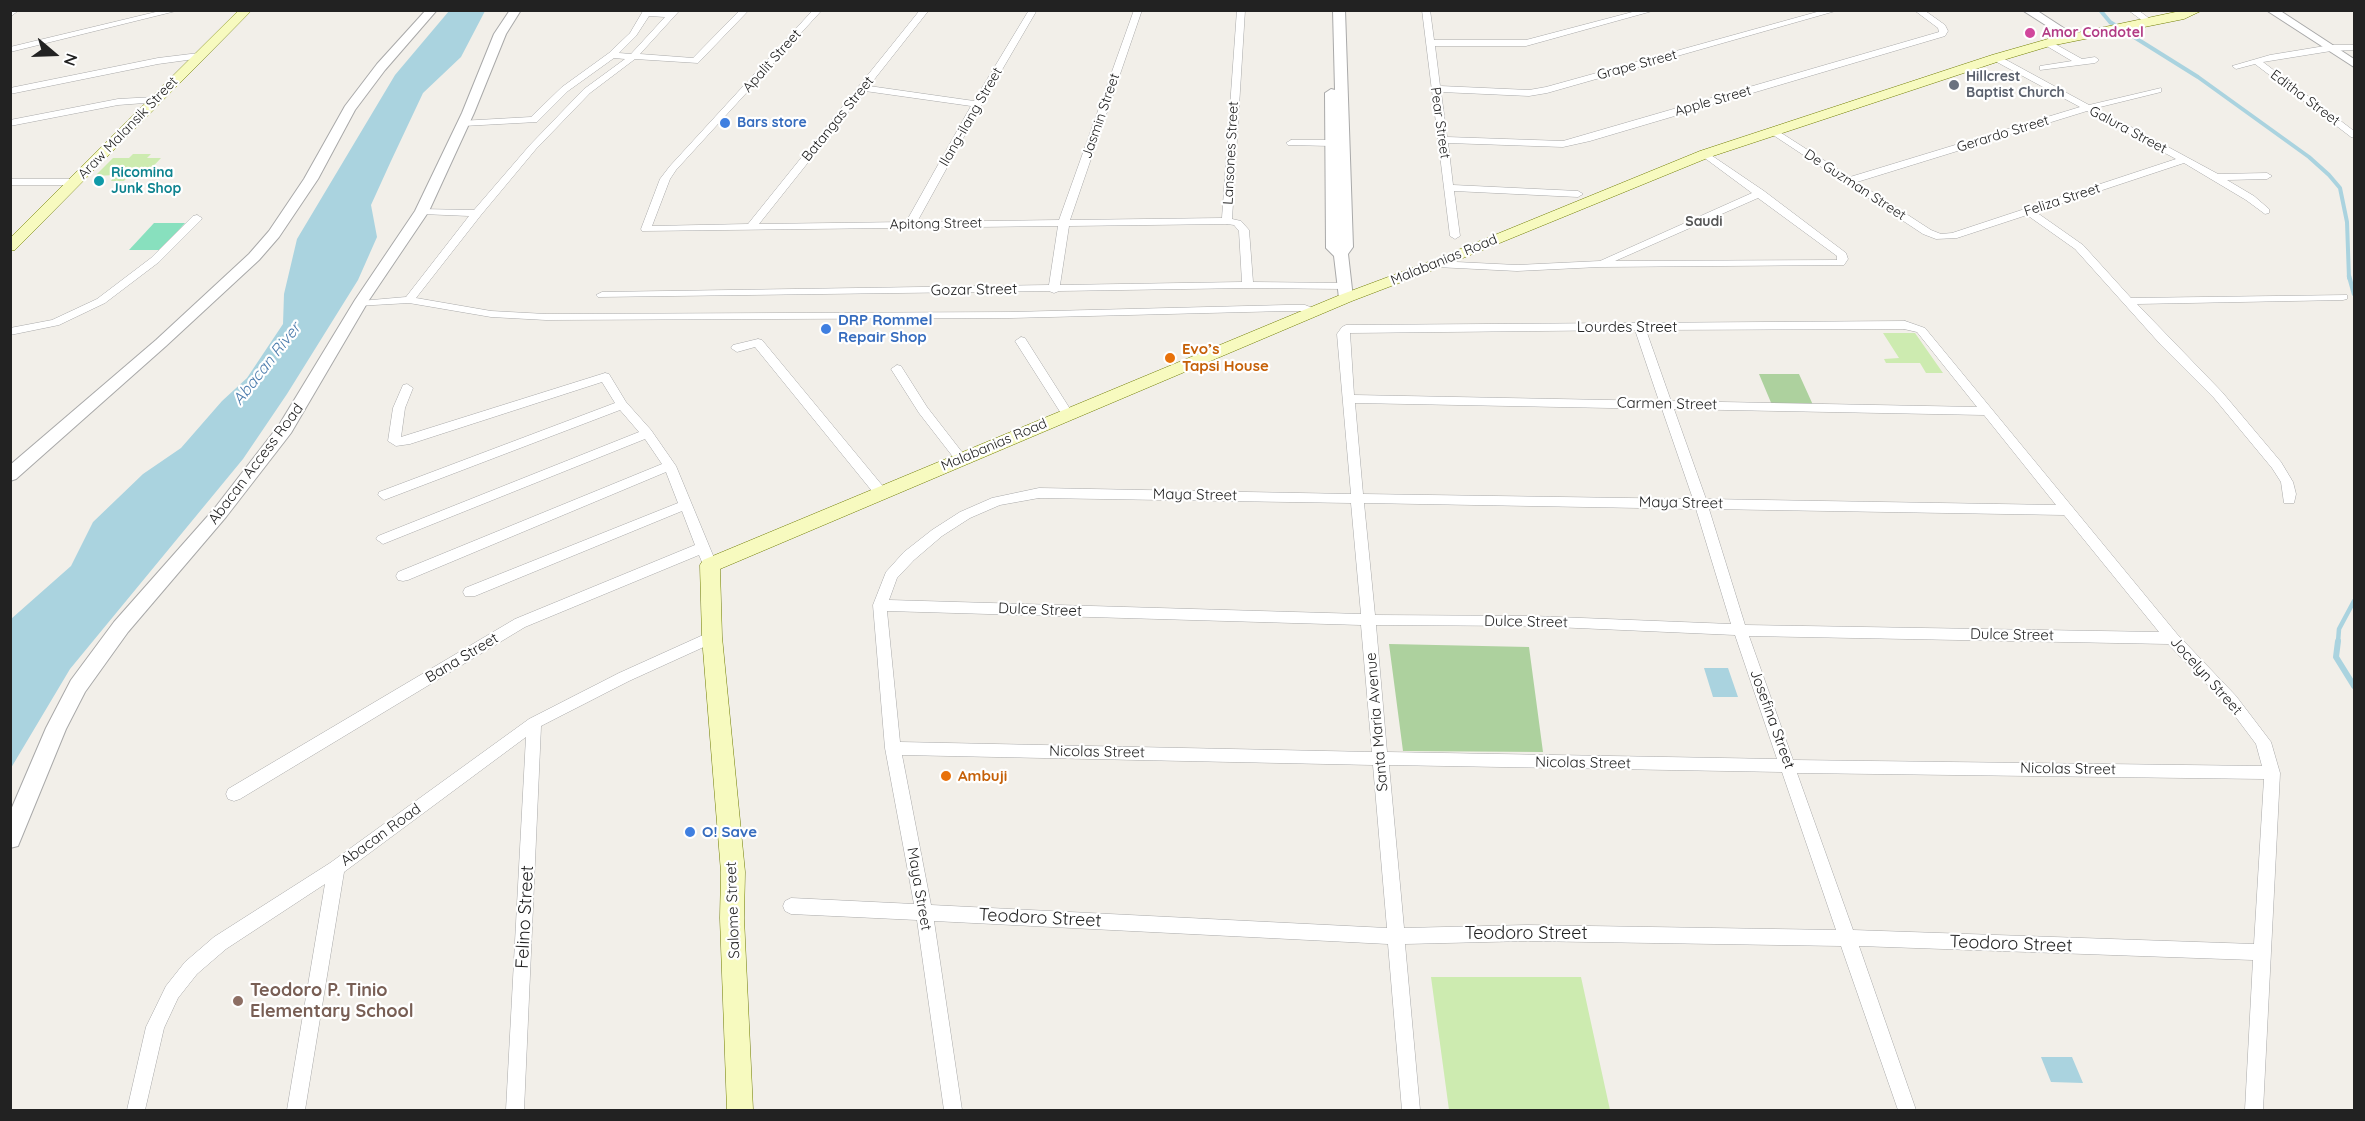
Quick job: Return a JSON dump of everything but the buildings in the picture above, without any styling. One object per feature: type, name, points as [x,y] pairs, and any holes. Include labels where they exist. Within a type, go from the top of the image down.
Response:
[{"type":"main road","name":"Araw Malansik Street","points":[[10,247],[15,236],[75,182],[246,10]]},
{"type":"main road","name":"Malabanias Road","points":[[706,557],[881,493],[1317,312],[1346,292],[1436,264],[1705,154],[1996,58],[2048,43],[2197,10]]},
{"type":"main road","name":"Salome Street","points":[[706,557],[733,872],[732,918],[740,1110]]},
{"type":"street","points":[[10,15],[15,10]]},
{"type":"street","points":[[10,50],[176,10]]},
{"type":"street","points":[[10,475],[161,343],[254,257],[274,234],[311,179],[348,109],[432,10]]},
{"type":"street","name":"Abacan Access Road","points":[[10,839],[56,728],[78,686],[121,627],[220,513],[265,457],[296,414],[360,304],[423,211],[500,34],[516,10]]},
{"type":"street","points":[[612,55],[695,61],[745,10]]},
{"type":"street","name":"Apalit Street","points":[[646,229],[665,179],[673,168],[818,10]]},
{"type":"street","name":"Batangas Street","points":[[751,227],[924,10]]},
{"type":"street","name":"Ilang-ilang Street","points":[[910,225],[977,104],[1033,10]]},
{"type":"street","name":"Jasmin Street","points":[[1054,290],[1064,222],[1138,10]]},
{"type":"street","name":"Lansones Street","points":[[1241,10],[1227,221],[1237,223],[1244,230],[1248,285]]},
{"type":"street","name":"Pear Street","points":[[1426,10],[1455,236]]},
{"type":"street","points":[[1430,43],[1526,43],[1652,10]]},
{"type":"street","name":"Grape Street","points":[[1436,89],[1529,93],[1547,90],[1835,10]]},
{"type":"street","name":"Apple Street","points":[[1443,140],[1563,144],[1590,138],[1942,34],[1944,31],[1942,27],[1918,10]]},
{"type":"street","points":[[2027,10],[2073,38]]},
{"type":"street","points":[[2132,10],[2150,22]]},
{"type":"street","points":[[2271,10],[2355,64]]},
{"type":"street","points":[[463,123],[534,120],[565,89],[612,55],[633,34],[646,13],[673,13]]},
{"type":"street","points":[[409,300],[477,213],[534,147],[587,91],[633,57],[673,13]]},
{"type":"street","points":[[1334,16],[1339,166],[1333,248],[1341,254],[1346,292]]},
{"type":"street","points":[[2048,43],[2081,62]]},
{"type":"street","points":[[2236,66],[2331,48],[2355,48]]},
{"type":"street","points":[[10,91],[158,61],[200,56]]},
{"type":"street","name":"Galura Street","points":[[1996,58],[2216,177],[2267,176]]},
{"type":"street","points":[[2043,68],[2096,60]]},
{"type":"street","name":"Editha Street","points":[[2256,61],[2355,135]]},
{"type":"street","points":[[862,88],[977,104]]},
{"type":"street","name":"Gerardo Street","points":[[1849,181],[2087,108],[2158,90]]},
{"type":"street","points":[[10,123],[118,102],[155,100]]},
{"type":"street","points":[[1337,122],[1331,143],[1339,166]]},
{"type":"street","name":"De Guzman Street","points":[[1772,131],[1927,232],[1940,237]]},
{"type":"street","points":[[1291,142],[1331,143]]},
{"type":"street","points":[[1436,264],[1517,268],[1599,264],[1840,263],[1844,259],[1842,255],[1760,193],[1705,154]]},
{"type":"street","name":"Feliza Street","points":[[1940,237],[1953,236],[2184,160]]},
{"type":"street","points":[[2216,177],[2250,198],[2265,211]]},
{"type":"street","points":[[10,182],[75,182]]},
{"type":"street","points":[[1449,188],[1578,194]]},
{"type":"street","points":[[1599,264],[1760,193]]},
{"type":"street","points":[[423,211],[477,213]]},
{"type":"street","points":[[2028,211],[2079,246],[2165,342],[2218,395],[2272,458],[2287,482],[2289,500]]},
{"type":"street","points":[[10,332],[55,323],[101,301],[155,260],[197,218]]},
{"type":"street","name":"Apitong Street","points":[[646,229],[1227,221]]},
{"type":"street","name":"Gozar Street","points":[[602,295],[955,303],[1054,290],[1248,285],[1346,292]]},
{"type":"street","points":[[2129,301],[2343,297]]},
{"type":"street","points":[[360,304],[409,300],[491,314],[546,317],[955,303],[1305,308],[1317,312]]},
{"type":"street","name":"Lourdes Street","points":[[1343,334],[1346,329],[1354,327],[1913,326]]},
{"type":"street","name":"Jocelyn Street","points":[[1913,326],[1921,330],[2172,638],[2231,700],[2263,742],[2272,773],[2254,1110]]},
{"type":"street","name":"Josefina Street","points":[[1639,327],[1701,504],[1740,630],[1789,765],[1907,1110]]},
{"type":"street","name":"Santa Maria Avenue","points":[[1343,334],[1411,1110]]},
{"type":"street","points":[[1021,341],[1068,415]]},
{"type":"street","points":[[737,348],[758,343],[881,493]]},
{"type":"street","points":[[897,369],[923,410],[961,459]]},
{"type":"street","points":[[407,388],[399,408],[394,441],[406,441],[602,377],[606,378],[622,405],[647,433],[670,466],[706,557]]},
{"type":"street","name":"Carmen Street","points":[[1349,399],[1985,411]]},
{"type":"street","points":[[384,495],[622,405]]},
{"type":"street","points":[[383,539],[647,433]]},
{"type":"street","points":[[404,576],[670,466]]},
{"type":"street","name":"Maya Street","points":[[952,1110],[924,912],[893,748],[880,605],[891,576],[909,556],[937,533],[965,515],[997,501],[1039,493],[2066,510]]},
{"type":"street","points":[[470,592],[685,505]]},
{"type":"street","name":"Bana Street","points":[[234,794],[520,623],[706,557]]},
{"type":"street","name":"Dulce Street","points":[[880,605],[1368,620],[1532,621],[1740,630],[2172,638]]},
{"type":"street","name":"Abacan Road","points":[[136,1110],[155,1027],[172,992],[191,968],[220,943],[336,868],[534,723],[624,677],[712,637]]},
{"type":"street","name":"Felino Street","points":[[515,1110],[534,723]]},
{"type":"street","name":"Nicolas Street","points":[[893,748],[1579,764],[2272,773]]},
{"type":"street","points":[[296,1110],[336,868]]},
{"type":"street","name":"Teodoro Street","points":[[791,906],[1395,936],[1527,933],[1847,938],[2261,952]]},
{"type":"green space","points":[[133,154],[151,154],[147,158],[161,158],[145,175],[129,175],[124,181],[111,181],[115,175],[95,176],[113,158],[129,158]]},
{"type":"green space","points":[[154,223],[185,223],[161,250],[129,250]]},
{"type":"green space","points":[[1883,333],[1915,333],[1943,373],[1926,373],[1920,363],[1886,363],[1884,359],[1899,358]]},
{"type":"green space","points":[[1759,374],[1799,374],[1813,405],[1772,405]]},
{"type":"green space","points":[[1389,644],[1529,647],[1543,752],[1403,751]]},
{"type":"green space","points":[[1431,977],[1581,977],[1610,1110],[1449,1110]]},
{"type":"water","name":"Abacan River","points":[[449,11],[485,11],[461,57],[423,93],[371,205],[377,237],[358,280],[287,394],[243,459],[70,669],[11,768],[11,619],[71,566],[93,522],[143,474],[181,448],[222,401],[247,378],[283,324],[284,294],[297,239],[395,75]]},
{"type":"water","points":[[1704,668],[1728,668],[1738,697],[1713,697]]},
{"type":"water","points":[[2041,1057],[2072,1057],[2083,1083],[2051,1082]]},
{"type":"waterway","points":[[2100,10],[2110,22],[2198,77],[2309,157],[2329,175],[2340,188],[2347,222],[2349,278]]},
{"type":"waterway","points":[[2349,276],[2354,294]]},
{"type":"waterway","points":[[2338,642],[2339,629],[2354,601]]},
{"type":"waterway","points":[[2338,641],[2336,657],[2354,686]]},
{"type":"place","name":"Amor Condotel","points":[[2030,33]]},
{"type":"place","name":"Hillcrest Baptist Church","points":[[1954,85]]},
{"type":"place","name":"Bars store","points":[[725,123]]},
{"type":"place","name":"Ricomina Junk Shop","points":[[99,181]]},
{"type":"place","name":"DRP Rommel Repair Shop","points":[[826,329]]},
{"type":"place","name":"Evo’s Tapsi House","points":[[1170,358]]},
{"type":"place","name":"Ambuji","points":[[946,776]]},
{"type":"place","name":"O! Save","points":[[690,832]]},
{"type":"place","name":"Teodoro P. Tinio Elementary School","points":[[238,1001]]},
{"type":"district","name":"Saudi","points":[[1704,222]]}]
